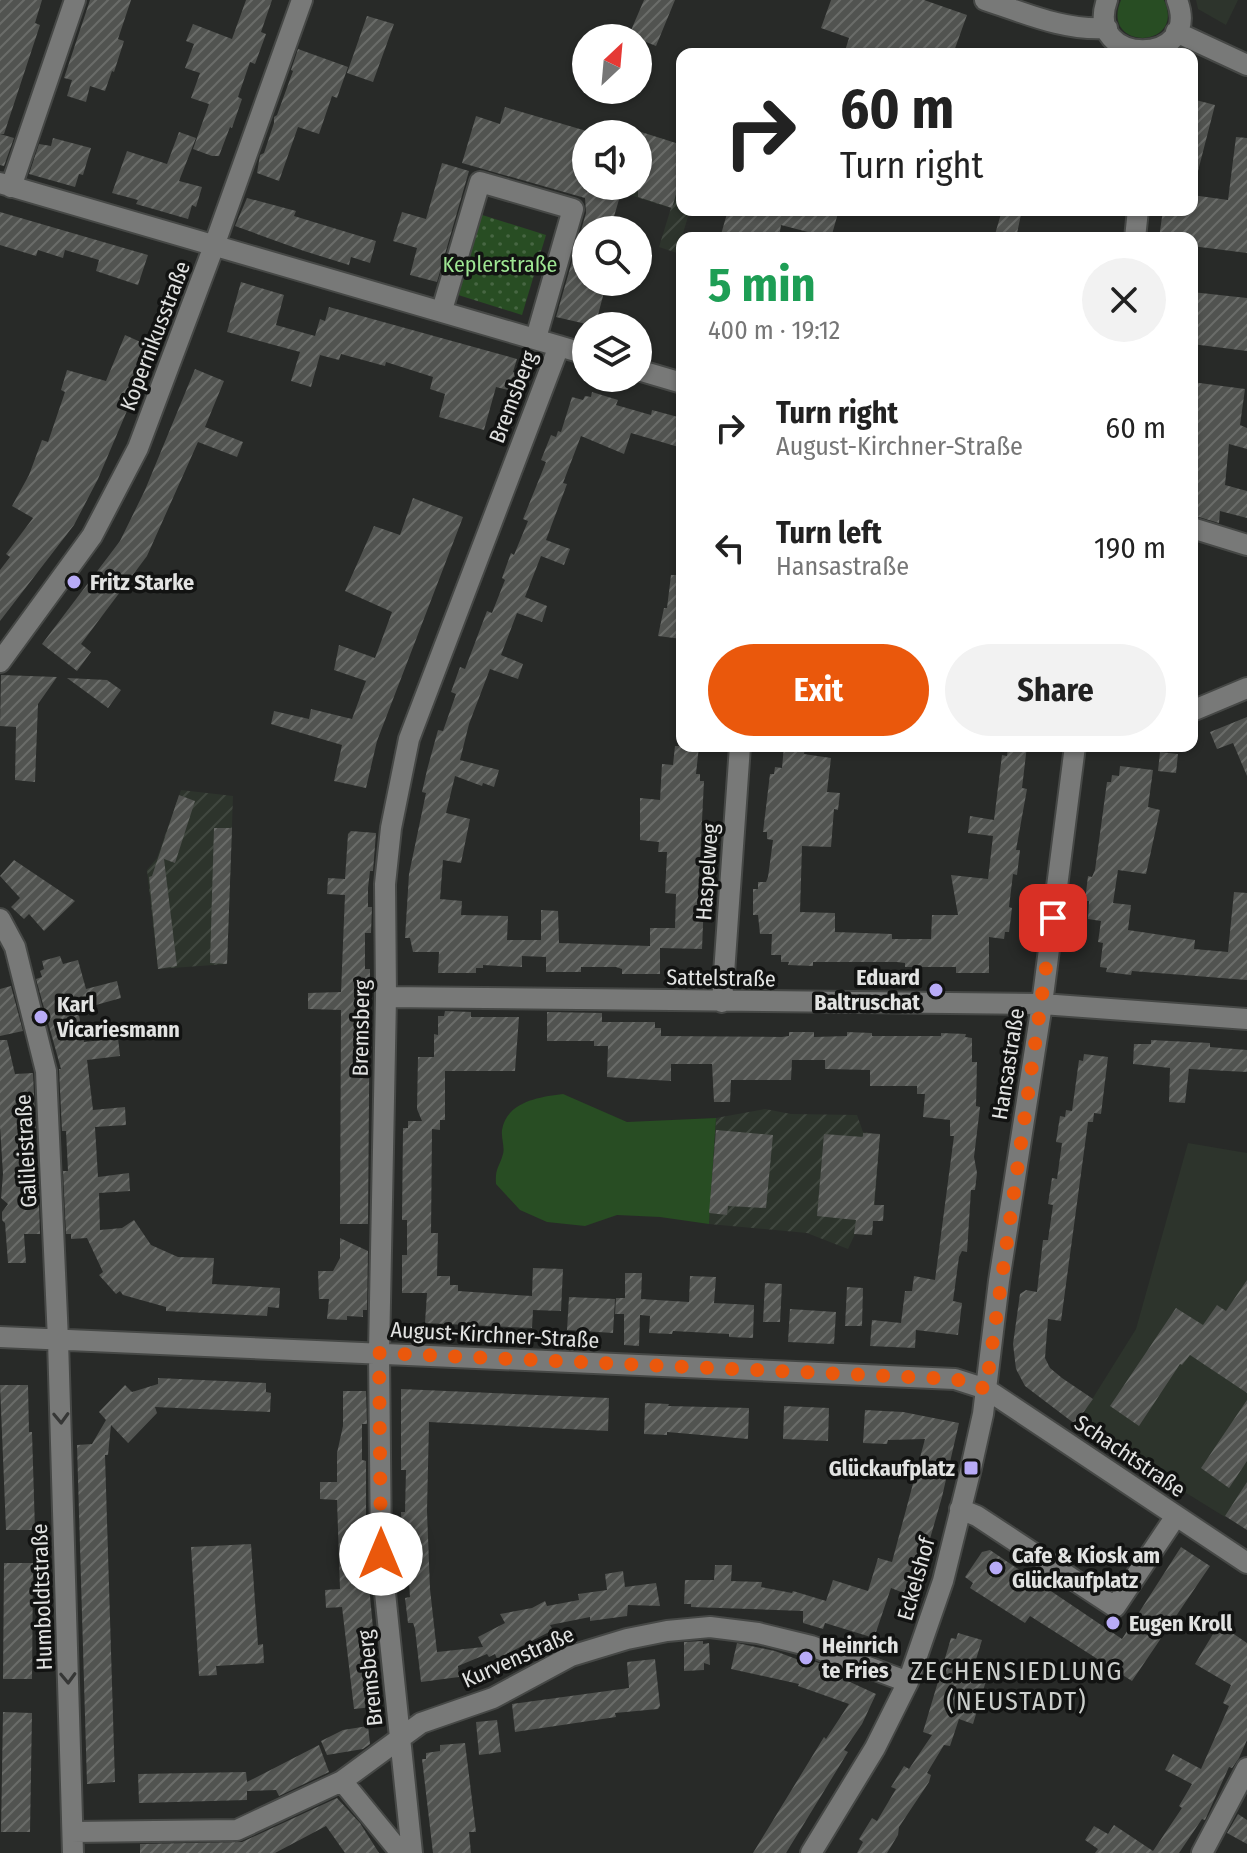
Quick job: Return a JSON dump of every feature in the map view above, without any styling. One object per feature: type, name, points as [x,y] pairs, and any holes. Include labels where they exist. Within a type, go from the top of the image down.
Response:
[{"type":"street","points":[[75,0],[6,185],[572,350]]},
{"type":"street","name":"Kopernikusstraße","points":[[0,662],[92,536],[138,448],[302,0]]},
{"type":"street","points":[[985,0],[1080,29],[1107,28]]},
{"type":"street","points":[[1107,0],[1104,17],[1107,28],[1117,43],[1125,48]]},
{"type":"street","points":[[1159,48],[1176,32],[1180,20],[1177,0]]},
{"type":"street","points":[[1176,32],[1247,65]]},
{"type":"street","points":[[442,310],[480,182],[573,209],[536,338]]},
{"type":"street","name":"Bremsberg","points":[[412,1853],[381,1554],[379,1353],[386,997],[385,884],[391,828],[409,739],[559,346]]},
{"type":"street","points":[[652,374],[676,381]]},
{"type":"street","points":[[1198,530],[1247,545]]},
{"type":"street","points":[[1198,708],[1247,688]]},
{"type":"street","name":"Haspelweg","points":[[722,1002],[740,752]]},
{"type":"street","name":"Hansastraße","points":[[986,1389],[999,1281],[1042,1004],[1074,752]]},
{"type":"street","name":"Galileistraße","points":[[0,919],[15,947],[46,1071],[58,1340]]},
{"type":"street","name":"Sattelstraße","points":[[386,997],[1042,1004],[1247,1019]]},
{"type":"street","name":"August-Kirchner-Straße","points":[[0,1337],[955,1379],[986,1389]]},
{"type":"street","name":"Humboldtstraße","points":[[58,1340],[73,1853]]},
{"type":"street","name":"Eckelshof","points":[[811,1853],[875,1748],[908,1682],[943,1581],[983,1414],[986,1389]]},
{"type":"street","name":"Schachtstraße","points":[[986,1389],[1247,1563]]},
{"type":"street","points":[[960,1509],[977,1516],[1115,1607],[1176,1516]]},
{"type":"street","name":"Kurvenstraße","points":[[73,1832],[237,1830],[342,1781],[421,1723],[493,1698],[571,1656],[667,1631],[710,1627],[758,1633],[811,1646],[908,1682]]},
{"type":"street","points":[[1202,1853],[1247,1768]]},
{"type":"street","points":[[342,1781],[401,1853]]},
{"type":"shaded area","points":[[1196,0],[1238,0],[1226,25],[1198,9]]},
{"type":"shaded area","points":[[652,136],[676,143],[676,216],[688,216],[683,232],[676,232],[676,253],[659,247],[671,208],[646,200],[652,200]]},
{"type":"shaded area","points":[[181,790],[233,796],[227,964],[158,969],[147,870],[157,858]]},
{"type":"shaded area","points":[[765,1109],[791,1114],[857,1115],[863,1132],[880,1135],[872,1235],[855,1234],[848,1249],[807,1233],[709,1224],[716,1118]]},
{"type":"shaded area","points":[[1188,1143],[1247,1153],[1247,1485],[1225,1517],[1076,1425],[1136,1329]]},
{"type":"green space","points":[[1121,0],[1164,0],[1168,16],[1164,28],[1155,35],[1143,38],[1131,36],[1122,29],[1117,17]]},
{"type":"green space","name":"Keplerstraße","points":[[479,214],[546,235],[522,315],[455,294]]},
{"type":"green space","points":[[563,1094],[627,1122],[716,1118],[709,1224],[617,1215],[585,1226],[547,1222],[520,1210],[496,1184],[503,1152],[505,1120],[526,1102]]},
{"type":"building","points":[[0,0],[42,0],[35,23],[40,25],[4,134],[0,134]]},
{"type":"building","points":[[90,0],[131,0],[118,39],[124,41],[114,72],[105,91],[90,86],[86,102],[67,96],[72,80],[64,78]]},
{"type":"building","points":[[246,0],[272,0],[261,32],[266,34],[255,64],[250,62],[232,128],[219,156],[212,156],[193,149],[209,104],[191,98],[200,73],[185,68],[194,44],[186,41],[193,24],[232,39]]},
{"type":"building","points":[[644,0],[675,0],[656,46],[652,44],[652,24],[634,24]]},
{"type":"building","points":[[831,0],[924,0],[967,15],[955,48],[846,48],[849,38],[821,28]]},
{"type":"building","points":[[367,16],[394,24],[373,82],[347,73]]},
{"type":"building","points":[[298,49],[348,67],[337,98],[332,96],[319,134],[298,127],[279,181],[257,173],[260,155],[264,153]]},
{"type":"building","points":[[1198,101],[1215,105],[1198,171]]},
{"type":"building","points":[[505,107],[572,127],[572,194],[462,163],[476,116],[500,124]]},
{"type":"building","points":[[179,132],[196,138],[179,181],[202,187],[196,207],[192,205],[188,219],[136,204],[138,200],[112,193],[127,151],[167,164]]},
{"type":"building","points":[[0,134],[14,138],[4,166],[0,165]]},
{"type":"building","points":[[652,135],[676,143],[676,194],[672,208],[647,200],[652,200]]},
{"type":"building","points":[[1236,137],[1247,138],[1247,253],[1198,247],[1198,232],[1160,232],[1162,216],[1198,216],[1198,196],[1228,200]]},
{"type":"building","points":[[53,138],[91,148],[83,175],[79,174],[75,187],[29,174],[39,144],[51,146]]},
{"type":"building","points":[[442,163],[469,171],[437,282],[410,275],[417,248],[393,241],[402,212],[426,219]]},
{"type":"building","points":[[247,198],[296,211],[294,216],[376,241],[370,263],[351,257],[349,265],[235,226]]},
{"type":"building","points":[[585,200],[619,200],[614,216],[585,216]]},
{"type":"building","points":[[0,212],[148,255],[138,285],[96,271],[99,260],[65,250],[63,258],[38,250],[36,256],[0,245]]},
{"type":"building","points":[[726,216],[837,216],[833,232],[808,232],[781,225],[780,232],[722,232]]},
{"type":"building","points":[[1000,216],[1021,216],[1017,232],[996,232]]},
{"type":"building","points":[[572,262],[572,296],[603,296],[599,312],[572,312],[572,321],[556,317]]},
{"type":"building","points":[[241,282],[284,295],[276,325],[315,336],[320,319],[325,321],[329,307],[517,359],[513,372],[518,373],[512,391],[496,387],[484,430],[439,417],[445,394],[430,389],[433,377],[386,362],[385,366],[341,354],[339,360],[320,355],[311,387],[291,381],[300,352],[227,332]]},
{"type":"building","points":[[1198,293],[1247,298],[1247,351],[1198,345]]},
{"type":"building","points":[[125,335],[145,344],[144,348],[152,352],[98,479],[74,525],[0,621],[0,570],[10,557],[6,554],[33,518],[12,506],[29,475],[42,440],[48,442],[65,392],[61,390],[67,370],[106,381]]},
{"type":"building","points":[[195,369],[224,381],[205,427],[243,442],[237,457],[198,442],[147,556],[81,644],[91,652],[77,671],[42,644],[120,541],[145,490]]},
{"type":"building","points":[[1198,383],[1245,389],[1240,425],[1247,428],[1247,449],[1229,444],[1225,485],[1247,491],[1247,518],[1220,511],[1219,523],[1198,517]]},
{"type":"building","points":[[592,392],[618,400],[616,405],[651,415],[652,410],[676,416],[676,446],[631,433],[624,454],[581,436],[546,540],[570,549],[564,565],[541,556],[525,597],[547,606],[542,622],[517,613],[501,655],[523,664],[518,679],[490,669],[469,724],[460,760],[499,770],[494,787],[455,776],[446,813],[470,819],[461,863],[443,860],[440,899],[462,901],[461,915],[508,916],[507,940],[541,940],[541,910],[558,911],[559,943],[650,946],[650,928],[675,928],[676,894],[665,893],[667,852],[658,852],[659,842],[640,840],[640,798],[660,800],[662,764],[673,765],[676,746],[676,752],[698,752],[696,774],[700,774],[700,781],[704,781],[698,900],[704,900],[702,949],[660,948],[660,974],[622,974],[622,969],[616,967],[581,967],[581,972],[546,972],[546,957],[522,956],[522,967],[483,965],[483,968],[476,968],[476,973],[438,973],[439,952],[413,952],[410,938],[405,938],[409,874],[426,793],[422,792],[427,770],[438,730],[443,731],[456,694],[451,692],[460,667],[465,669],[487,611],[492,613],[505,580],[502,578],[511,553],[514,555],[528,521],[523,519],[546,462],[541,460],[551,435],[556,437],[558,431],[561,432],[572,397],[583,400],[585,396],[591,397]]},
{"type":"building","points":[[413,498],[463,517],[377,741],[366,788],[334,781],[342,745],[271,724],[274,711],[309,719],[311,709],[352,719],[366,681],[334,670],[339,645],[375,658],[392,612],[345,591],[374,526],[400,535]]},
{"type":"building","points":[[671,575],[676,575],[676,638],[658,636],[664,608],[667,608]]},
{"type":"building","points":[[1,675],[57,677],[38,704],[35,782],[15,780],[16,727],[0,726]]},
{"type":"building","points":[[67,678],[107,680],[121,690],[108,708]]},
{"type":"building","points":[[1247,717],[1247,776],[1233,743],[1217,749],[1210,732]]},
{"type":"building","points":[[783,752],[804,752],[831,758],[827,792],[840,793],[838,810],[834,809],[831,847],[802,846],[800,912],[835,913],[835,932],[892,934],[892,939],[931,939],[932,915],[958,915],[951,875],[988,879],[993,836],[968,833],[970,816],[994,820],[1002,755],[1026,752],[1022,788],[1027,789],[1016,850],[1020,850],[1017,875],[1013,874],[1009,932],[1005,932],[1004,939],[989,937],[989,973],[956,973],[956,967],[905,967],[905,963],[897,962],[788,965],[789,962],[781,962],[781,955],[771,955],[772,934],[760,934],[758,915],[753,915],[753,889],[758,889],[758,882],[766,882],[768,877],[773,840],[767,839],[767,832],[763,832],[770,774],[774,774],[775,767],[782,768]]},
{"type":"building","points":[[1160,752],[1178,754],[1176,773],[1158,771]]},
{"type":"building","points":[[1120,766],[1153,770],[1148,807],[1160,810],[1146,874],[1118,870],[1113,903],[1131,905],[1128,930],[1195,940],[1194,949],[1228,952],[1234,892],[1247,893],[1247,980],[1132,971],[1131,975],[1106,972],[1107,968],[1100,967],[1103,943],[1098,942],[1101,921],[1088,919],[1089,901],[1085,901],[1088,876],[1092,877],[1095,870],[1107,782],[1111,782],[1112,775],[1119,776]]},
{"type":"building","points":[[179,795],[195,801],[175,863],[164,859],[177,966],[158,969],[149,877],[152,876]]},
{"type":"building","points":[[214,828],[232,828],[227,964],[210,963]]},
{"type":"building","points":[[351,831],[376,833],[373,871],[370,871],[368,888],[368,907],[372,907],[371,933],[365,933],[365,969],[370,969],[368,1224],[340,1224],[341,1010],[308,1009],[308,993],[341,992],[345,895],[327,894],[328,878],[345,879],[348,834]]},
{"type":"building","points":[[14,860],[75,901],[44,931],[29,914],[24,919],[11,907],[20,898],[0,876]]},
{"type":"building","points":[[60,956],[63,964],[78,960],[86,989],[117,981],[121,998],[78,1010],[84,1042],[118,1038],[120,1056],[87,1060],[93,1110],[125,1107],[126,1125],[95,1127],[98,1177],[129,1173],[130,1191],[99,1193],[100,1230],[122,1228],[134,1220],[151,1245],[178,1257],[214,1258],[212,1284],[280,1288],[279,1308],[268,1307],[267,1316],[166,1311],[166,1307],[123,1295],[120,1291],[116,1294],[99,1275],[103,1272],[87,1238],[71,1239],[71,1234],[66,1234],[63,1171],[68,1171],[66,1131],[62,1131],[61,1069],[36,979],[42,977],[42,961]]},
{"type":"building","points":[[11,986],[23,1031],[0,1036],[0,989]]},
{"type":"building","points":[[445,1011],[471,1012],[471,1017],[519,1017],[515,1071],[445,1071],[445,1120],[440,1120],[440,1130],[432,1129],[431,1233],[438,1233],[437,1276],[450,1276],[450,1285],[458,1285],[458,1291],[532,1296],[533,1268],[563,1269],[561,1311],[533,1310],[532,1328],[425,1323],[427,1293],[402,1293],[402,1255],[407,1255],[407,1220],[402,1220],[403,1128],[408,1128],[408,1121],[422,1121],[417,1109],[418,1057],[434,1057],[438,1016],[444,1016]]},
{"type":"building","points":[[547,1012],[602,1013],[602,1022],[655,1022],[655,1028],[661,1028],[661,1036],[782,1037],[789,1036],[789,1032],[814,1032],[814,1037],[847,1036],[847,1032],[872,1033],[872,1036],[966,1034],[965,1037],[972,1038],[972,1062],[977,1062],[976,1106],[980,1107],[974,1157],[977,1173],[975,1190],[971,1190],[967,1252],[962,1251],[959,1257],[953,1301],[962,1303],[958,1335],[916,1330],[915,1348],[870,1346],[872,1320],[901,1323],[905,1291],[912,1291],[914,1276],[935,1280],[954,1136],[950,1136],[950,1120],[923,1117],[925,1094],[917,1094],[917,1086],[870,1086],[870,1070],[825,1069],[825,1060],[792,1060],[791,1080],[731,1080],[730,1102],[714,1102],[712,1064],[671,1064],[671,1081],[607,1077],[608,1046],[594,1046],[594,1041],[547,1041]]},
{"type":"building","points":[[0,1040],[7,1040],[15,1074],[33,1073],[36,1134],[18,1135],[21,1173],[38,1172],[40,1234],[24,1234],[26,1263],[8,1263],[5,1223],[2,1220],[2,1212],[8,1204],[1,1198]]},
{"type":"building","points":[[1151,1040],[1210,1043],[1210,1047],[1247,1050],[1247,1072],[1189,1069],[1185,1103],[1169,1102],[1170,1068],[1133,1064],[1134,1044],[1151,1044]]},
{"type":"building","points":[[1084,1054],[1108,1057],[1101,1114],[1094,1113],[1093,1122],[1088,1122],[1061,1321],[1048,1319],[1045,1358],[1050,1368],[1093,1399],[1075,1424],[1025,1386],[1016,1369],[1013,1344],[1020,1294],[1026,1290],[1037,1292],[1043,1240],[1048,1240],[1053,1205],[1048,1204],[1052,1178],[1057,1179],[1062,1143],[1056,1142],[1060,1116],[1065,1117],[1066,1110],[1072,1111],[1079,1060],[1083,1061]]},
{"type":"building","points":[[716,1130],[773,1135],[766,1208],[728,1206],[727,1215],[709,1213]]},
{"type":"building","points":[[863,1133],[880,1134],[874,1205],[884,1205],[883,1221],[873,1221],[872,1235],[854,1234],[856,1220],[817,1216],[824,1134],[863,1137]]},
{"type":"building","points":[[340,1238],[368,1251],[367,1310],[363,1310],[363,1317],[347,1316],[347,1320],[327,1319],[329,1299],[319,1299],[318,1271],[333,1271],[340,1258]]},
{"type":"building","points":[[625,1273],[642,1273],[641,1299],[689,1302],[690,1276],[716,1277],[714,1303],[754,1305],[753,1338],[673,1331],[672,1334],[649,1333],[650,1316],[640,1315],[639,1346],[624,1345],[624,1314],[615,1314],[616,1298],[625,1298]]},
{"type":"building","points":[[1247,1280],[1247,1393],[1190,1355],[1180,1364],[1139,1426],[1110,1406],[1176,1308],[1203,1325],[1217,1305],[1226,1311]]},
{"type":"building","points":[[765,1283],[782,1284],[780,1322],[763,1322]]},
{"type":"building","points":[[847,1287],[863,1288],[862,1326],[845,1326]]},
{"type":"building","points":[[569,1297],[615,1299],[613,1333],[567,1330]]},
{"type":"building","points":[[790,1309],[836,1312],[834,1344],[788,1342]]},
{"type":"building","points":[[158,1378],[266,1383],[266,1392],[271,1393],[270,1412],[155,1407],[157,1413],[128,1443],[111,1425],[108,1455],[105,1455],[115,1782],[87,1784],[77,1445],[92,1444],[106,1420],[99,1412],[125,1385],[132,1392],[158,1384]]},
{"type":"building","points":[[0,1385],[28,1385],[35,1530],[6,1530]]},
{"type":"building","points":[[401,1389],[609,1398],[608,1431],[429,1422],[427,1511],[430,1589],[437,1652],[483,1647],[478,1637],[505,1623],[500,1614],[532,1608],[545,1601],[547,1606],[579,1600],[578,1594],[607,1590],[605,1574],[623,1571],[625,1587],[656,1583],[660,1606],[628,1605],[627,1616],[590,1621],[590,1617],[550,1625],[553,1630],[497,1659],[495,1654],[489,1657],[487,1654],[458,1666],[459,1677],[421,1682],[415,1629],[413,1623],[408,1623],[405,1598],[410,1597],[407,1556],[402,1556],[401,1512],[405,1512],[406,1470],[401,1470]]},
{"type":"building","points":[[343,1391],[366,1391],[367,1424],[362,1424],[362,1460],[366,1461],[366,1524],[361,1524],[361,1546],[362,1564],[367,1564],[373,1628],[367,1628],[372,1668],[377,1668],[382,1706],[354,1709],[342,1607],[326,1608],[325,1590],[340,1589],[337,1500],[320,1499],[320,1482],[337,1482]]},
{"type":"building","points":[[1247,1400],[1247,1461],[1229,1488],[1201,1468]]},
{"type":"building","points":[[645,1403],[749,1408],[748,1439],[667,1432],[667,1435],[644,1434]]},
{"type":"building","points":[[784,1406],[829,1408],[828,1441],[783,1439]]},
{"type":"building","points":[[865,1410],[903,1412],[959,1423],[915,1591],[909,1595],[891,1588],[874,1638],[825,1623],[823,1629],[803,1623],[803,1611],[691,1607],[691,1604],[684,1604],[685,1580],[714,1580],[715,1565],[732,1565],[731,1581],[762,1582],[761,1587],[793,1591],[826,1601],[833,1580],[868,1591],[878,1558],[892,1562],[925,1439],[888,1440],[887,1444],[863,1443]]},
{"type":"building","points":[[1247,1482],[1247,1530],[1225,1516]]},
{"type":"building","points":[[251,1544],[258,1645],[263,1644],[264,1663],[216,1666],[217,1675],[199,1676],[191,1547]]},
{"type":"building","points":[[1181,1547],[1210,1566],[1132,1681],[1030,1616],[1025,1623],[970,1588],[973,1583],[965,1577],[982,1552],[990,1550],[1122,1639]]},
{"type":"building","points":[[4,1563],[33,1563],[32,1679],[3,1679]]},
{"type":"building","points":[[1219,1624],[1247,1643],[1247,1740],[1239,1758],[1232,1768],[1229,1767],[1205,1820],[1202,1819],[1179,1853],[1095,1853],[1098,1849],[1085,1840],[1094,1826],[1108,1834],[1114,1825],[1153,1851],[1182,1808],[1179,1806],[1192,1784],[1165,1770],[1173,1754],[1201,1769],[1229,1706],[1223,1703],[1231,1685],[1195,1664]]},
{"type":"building","points":[[958,1633],[982,1640],[974,1666],[989,1671],[973,1724],[959,1719],[950,1746],[944,1745],[927,1773],[931,1775],[929,1782],[899,1827],[898,1835],[887,1853],[857,1853],[863,1842],[859,1839],[872,1818],[877,1821],[896,1789],[891,1787],[904,1766],[909,1769],[932,1735],[923,1732],[951,1638],[956,1639]]},
{"type":"building","points":[[703,1641],[703,1644],[709,1643],[710,1665],[704,1663],[704,1670],[684,1671],[684,1642]]},
{"type":"building","points":[[737,1643],[775,1651],[807,1663],[808,1659],[832,1668],[830,1671],[835,1675],[876,1694],[862,1724],[844,1750],[848,1752],[786,1853],[753,1853],[824,1737],[826,1739],[849,1704],[799,1684],[731,1669]]},
{"type":"building","points":[[655,1659],[658,1709],[615,1713],[616,1717],[515,1732],[512,1704],[629,1688],[627,1662]]},
{"type":"building","points":[[3,1712],[32,1713],[30,1832],[1,1832]]},
{"type":"building","points":[[497,1720],[501,1752],[479,1755],[476,1722]]},
{"type":"building","points":[[368,1726],[370,1744],[363,1749],[327,1755],[321,1741],[343,1730]]},
{"type":"building","points":[[465,1743],[476,1832],[469,1832],[471,1853],[433,1853],[422,1759],[426,1759],[426,1753],[440,1751],[440,1745]]},
{"type":"building","points":[[319,1745],[329,1772],[279,1796],[276,1790],[247,1791],[247,1800],[139,1803],[138,1774],[246,1772],[247,1782]]},
{"type":"building","points":[[337,1798],[360,1823],[379,1853],[345,1853],[326,1826],[275,1853],[140,1853],[140,1844],[242,1842]]},
{"type":"building","points":[[1238,1814],[1247,1820],[1247,1844],[1227,1833]]},
{"type":"place","name":"Fritz Starke","points":[[74,582]]},
{"type":"place","name":"Eduard Baltruschat","points":[[936,990]]},
{"type":"place","name":"Karl Vicariesmann","points":[[41,1017]]},
{"type":"place","name":"Glückaufplatz","points":[[971,1468]]},
{"type":"place","name":"Cafe & Kiosk am Glückaufplatz","points":[[996,1568]]},
{"type":"place","name":"Eugen Kroll","points":[[1113,1623]]},
{"type":"place","name":"Heinrich te Fries","points":[[806,1658]]},
{"type":"district","name":"ZECHENSIEDLUNG (NEUSTADT)","points":[[1017,1686]]},
{"type":"route","points":[[381,1554],[379,1353],[955,1379],[986,1389],[1053,918]]}]
